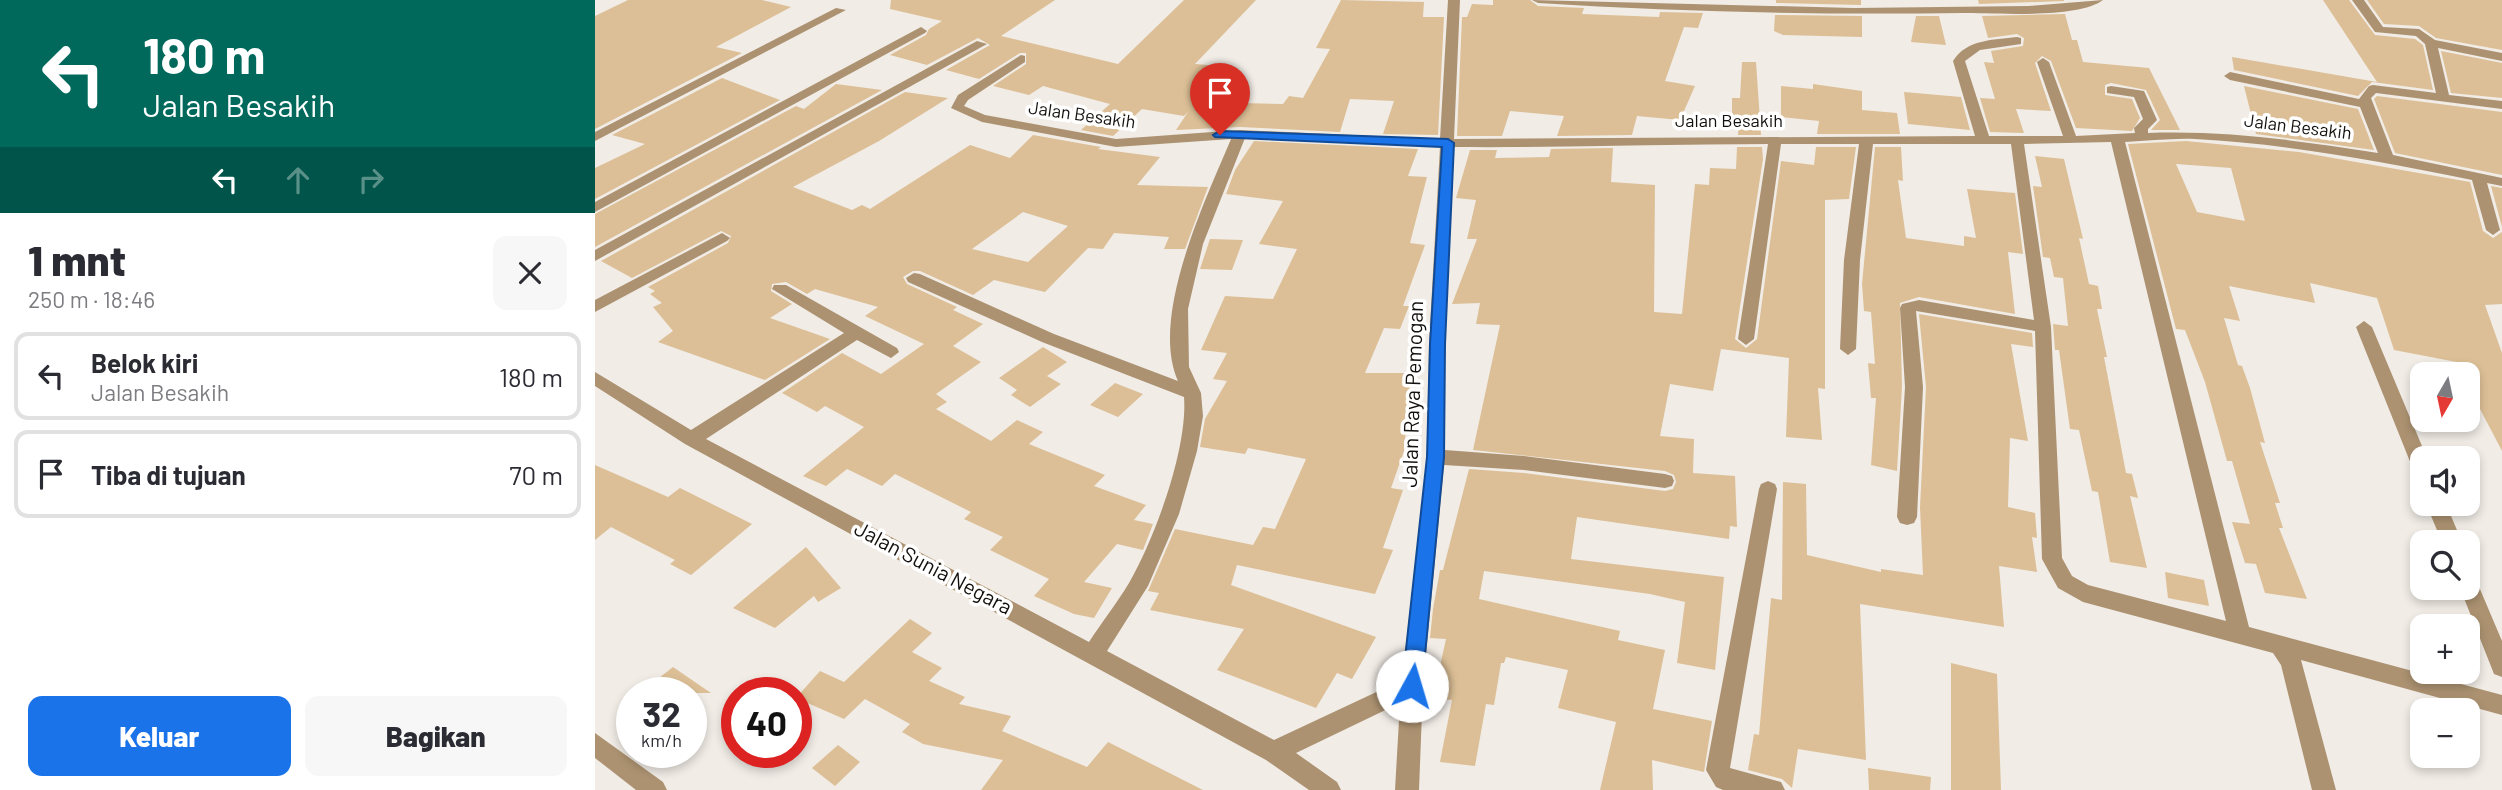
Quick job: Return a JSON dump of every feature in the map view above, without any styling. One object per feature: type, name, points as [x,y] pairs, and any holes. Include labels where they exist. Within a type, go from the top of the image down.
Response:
[{"type":"street","name":"Jalan Raya Pemogan","points":[[1407,790],[1412,686],[1436,457],[1437,344],[1454,0]]},
{"type":"street","points":[[1538,0],[2027,9],[2079,5],[2097,0]]},
{"type":"street","points":[[2358,0],[2379,30],[2502,57]]},
{"type":"street","points":[[595,137],[840,10]]},
{"type":"street","points":[[595,208],[921,31]]},
{"type":"street","points":[[2427,39],[2443,96]]},
{"type":"street","points":[[1984,142],[1959,61],[1966,51],[1973,48],[2017,41]]},
{"type":"street","points":[[595,256],[981,44]]},
{"type":"street","name":"Jalan Besakih","points":[[1020,59],[963,98],[957,108],[982,118],[1116,143],[1240,134],[1448,143],[1984,142],[2192,135],[2273,141],[2387,158],[2502,181]]},
{"type":"street","points":[[2043,62],[2071,141]]},
{"type":"street","points":[[2230,76],[2366,104]]},
{"type":"street","points":[[2387,158],[2366,104],[2365,97],[2373,89],[2502,105]]},
{"type":"street","points":[[2111,90],[2139,94],[2150,120],[2141,128],[2142,136]]},
{"type":"street","points":[[1094,653],[1138,586],[1169,514],[1188,451],[1194,416],[1192,393],[1180,368],[1180,309],[1195,244],[1240,134]]},
{"type":"street","points":[[2117,138],[2239,631]]},
{"type":"street","points":[[1746,339],[1775,141]]},
{"type":"street","points":[[2017,141],[2043,327],[2052,559],[2058,573],[2072,588],[2083,593],[2239,631],[2282,648],[2502,705]]},
{"type":"street","points":[[1847,349],[1852,260],[1866,142]]},
{"type":"street","points":[[2478,177],[2493,230]]},
{"type":"street","points":[[595,307],[722,238]]},
{"type":"street","points":[[914,278],[1048,338],[1192,393]]},
{"type":"street","points":[[780,289],[891,352]]},
{"type":"street","points":[[1907,517],[1914,387],[1908,307],[1919,305],[2043,327]]},
{"type":"street","points":[[2364,327],[2413,446]]},
{"type":"street","points":[[691,439],[856,333]]},
{"type":"street","name":"Jalan Sunia Negara","points":[[595,378],[691,439],[1275,751],[1329,790]]},
{"type":"street","points":[[1436,457],[1524,463],[1665,481]]},
{"type":"street","points":[[1768,489],[1718,770],[1719,776],[1733,783],[1773,790]]},
{"type":"street","points":[[2474,600],[2502,667]]},
{"type":"street","points":[[2282,648],[2291,662],[2324,790]]},
{"type":"street","points":[[1275,751],[1412,686]]},
{"type":"street","points":[[598,751],[655,790]]},
{"type":"building","points":[[628,0],[762,0],[791,7],[716,47],[742,53],[595,129],[595,16]]},
{"type":"building","points":[[891,0],[1055,0],[1001,36],[1118,64],[1184,0],[1256,0],[1195,64],[1208,65],[1203,71],[1224,74],[1198,102],[1283,104],[1289,96],[1303,98],[1330,49],[1316,48],[1341,0],[1424,2],[1423,17],[1444,17],[1438,135],[1383,134],[1394,101],[1350,99],[1340,132],[1240,127],[1176,130],[1188,112],[1184,116],[1142,109],[1113,136],[1081,130],[1110,104],[1043,86],[1029,95],[993,86],[1026,64],[1026,53],[1020,53],[979,79],[946,70],[990,45],[978,38],[927,65],[890,55],[926,35],[929,29],[942,21],[890,9]]},
{"type":"building","points":[[1493,0],[1530,0],[1538,6],[1584,8],[1582,14],[1659,17],[1660,12],[1703,13],[1698,28],[1684,27],[1665,81],[1695,86],[1680,120],[1637,116],[1632,135],[1557,136],[1564,116],[1510,111],[1502,136],[1457,136],[1462,17],[1467,17],[1472,4],[1493,5]]},
{"type":"building","points":[[1776,0],[1861,0],[1861,5],[1776,3]]},
{"type":"building","points":[[1978,0],[2064,0],[2064,1],[1979,4]]},
{"type":"building","points":[[2323,0],[2349,0],[2375,35],[2415,39],[2423,45],[2433,90],[2372,82],[2358,96],[2234,70],[2232,57],[2377,82]]},
{"type":"building","points":[[2367,0],[2502,0],[2502,50],[2436,38],[2419,26],[2384,24]]},
{"type":"building","points":[[2065,14],[2072,40],[2077,40],[2083,62],[2149,68],[2180,130],[2151,130],[2160,120],[2146,90],[2111,83],[2105,85],[2105,95],[2132,99],[2140,118],[2132,131],[2076,128],[2051,61],[2042,56],[2035,63],[2051,111],[2016,109],[2024,133],[1990,132],[1980,98],[1995,99],[1984,62],[1994,63],[1991,51],[2023,46],[2024,38],[2017,34],[1988,38],[1982,16]]},
{"type":"building","points":[[1775,15],[1862,16],[1862,37],[1783,35],[1774,31]]},
{"type":"building","points":[[1916,16],[1939,16],[1946,45],[1911,42]]},
{"type":"building","points":[[2441,51],[2502,63],[2502,98],[2451,93]]},
{"type":"building","points":[[1742,62],[1756,62],[1761,135],[1738,135],[1739,119],[1732,118],[1732,98],[1740,98]]},
{"type":"building","points":[[722,78],[780,100],[595,199],[595,168],[645,144],[612,135]]},
{"type":"building","points":[[836,84],[882,90],[595,247],[595,214],[796,106],[804,109]]},
{"type":"building","points":[[1813,84],[1862,91],[1862,110],[1897,113],[1900,134],[1817,134],[1819,121],[1781,117],[1781,86],[1813,89]]},
{"type":"building","points":[[2244,86],[2358,109],[2374,150],[2256,134]]},
{"type":"building","points":[[905,92],[948,98],[879,141],[793,187],[852,210],[862,205],[870,209],[970,145],[1010,158],[1033,135],[1101,147],[1098,149],[1160,157],[1137,185],[1208,187],[1185,249],[1164,249],[1169,237],[1114,233],[1103,249],[1088,248],[1045,292],[994,280],[973,295],[920,271],[913,271],[903,277],[907,284],[957,307],[953,310],[983,324],[953,346],[981,362],[936,394],[947,402],[936,409],[991,441],[1017,420],[1043,432],[1029,444],[1105,475],[1094,486],[1146,505],[1134,520],[1153,524],[1143,550],[1117,544],[1084,582],[1112,588],[1094,618],[1074,614],[1034,596],[1049,579],[990,550],[1003,537],[964,519],[971,512],[895,474],[882,486],[847,469],[826,486],[803,476],[864,427],[825,406],[817,412],[782,393],[842,353],[881,374],[924,344],[865,316],[878,307],[815,289],[807,294],[786,282],[772,284],[771,291],[792,304],[770,318],[830,339],[765,380],[658,342],[673,331],[653,307],[662,303],[650,294],[655,291],[648,287],[728,243],[731,236],[721,231],[632,278],[601,261]],"holes":[[[1023,212],[1068,226],[1028,262],[972,249]]]},
{"type":"building","points":[[1904,92],[1961,97],[1970,130],[1908,124]]},
{"type":"building","points":[[2377,96],[2502,112],[2502,175],[2395,153],[2374,99]]},
{"type":"building","points":[[1254,141],[1418,149],[1408,176],[1427,177],[1410,243],[1425,245],[1403,306],[1409,306],[1400,329],[1384,328],[1365,373],[1411,373],[1404,451],[1391,488],[1403,490],[1383,548],[1393,550],[1375,594],[1237,565],[1231,585],[1376,637],[1352,679],[1337,673],[1316,708],[1217,670],[1244,629],[1150,610],[1159,593],[1148,591],[1175,529],[1253,545],[1263,527],[1275,529],[1306,459],[1248,448],[1245,454],[1200,447],[1205,419],[1227,381],[1213,379],[1227,353],[1201,350],[1225,296],[1273,299],[1297,249],[1259,244],[1283,201],[1226,194],[1235,170]]},
{"type":"building","points":[[2186,141],[2299,152],[2470,182],[2483,231],[2493,238],[2502,232],[2502,304],[2485,305],[2502,353],[2502,451],[2480,409],[2480,362],[2457,362],[2394,350],[2377,298],[2310,283],[2315,303],[2229,286],[2240,321],[2224,318],[2238,365],[2242,366],[2250,388],[2265,443],[2260,442],[2280,503],[2275,503],[2283,528],[2279,528],[2307,599],[2265,593],[2256,564],[2245,563],[2232,522],[2250,524],[2232,461],[2227,461],[2205,382],[2185,330],[2176,329],[2128,144]],"holes":[[[2176,164],[2231,168],[2245,221],[2197,212]]]},
{"type":"building","points":[[1737,147],[1762,147],[1763,159],[1735,339],[1746,348],[1757,339],[1781,161],[1814,165],[1816,147],[1856,147],[1849,199],[1825,200],[1825,389],[1818,388],[1822,440],[1786,437],[1789,358],[1721,349],[1713,391],[1670,384],[1660,436],[1694,439],[1693,473],[1735,476],[1737,527],[1730,526],[1729,539],[1577,517],[1571,559],[1724,577],[1715,670],[1677,663],[1685,602],[1650,594],[1484,571],[1479,599],[1620,631],[1618,640],[1665,650],[1653,709],[1712,721],[1704,772],[1652,760],[1653,790],[1600,790],[1616,722],[1558,708],[1568,670],[1506,657],[1504,663],[1501,663],[1494,705],[1486,704],[1475,766],[1440,762],[1452,700],[1433,698],[1446,639],[1430,638],[1440,570],[1443,570],[1469,469],[1524,473],[1665,491],[1673,489],[1676,482],[1674,475],[1665,471],[1473,450],[1500,325],[1476,324],[1480,303],[1452,304],[1477,239],[1467,239],[1476,200],[1456,198],[1470,150],[1497,150],[1495,158],[1549,157],[1551,149],[1613,148],[1611,182],[1655,185],[1654,312],[1682,314],[1695,184],[1709,185],[1710,168],[1736,169]]},
{"type":"building","points":[[1875,147],[1901,147],[1903,181],[1898,180],[1906,238],[1964,246],[1964,236],[1976,238],[1967,189],[2015,193],[2023,254],[2008,252],[2015,314],[1919,297],[1900,303],[1902,387],[1897,471],[1871,465],[1876,398],[1871,398],[1868,363],[1875,364],[1871,312],[1864,311],[1862,284]]},
{"type":"building","points":[[2035,156],[2064,159],[2083,239],[2079,238],[2089,284],[2098,286],[2102,309],[2097,309],[2107,357],[2104,357],[2126,473],[2132,474],[2138,498],[2130,496],[2147,568],[2110,562],[2098,492],[2092,491],[2079,430],[2070,429],[2059,350],[2055,350],[2053,324],[2068,326],[2063,278],[2054,277],[2050,258],[2043,257],[2033,186],[2042,187]]},
{"type":"building","points":[[2491,186],[2502,188],[2502,227]]},
{"type":"building","points":[[1210,239],[1243,240],[1232,270],[1200,269]]},
{"type":"building","points":[[1919,314],[2032,333],[2033,347],[2011,344],[2028,441],[2010,438],[2008,507],[2035,513],[2037,538],[2032,537],[2037,572],[1999,566],[2004,627],[1860,604],[1866,760],[1798,749],[1792,788],[1782,779],[1748,770],[1754,734],[1759,735],[1771,598],[1782,600],[1783,482],[1806,484],[1807,555],[1881,572],[1881,569],[1923,575],[1920,507],[1926,387]]},
{"type":"building","points":[[1043,347],[1067,362],[1047,376],[1061,384],[1030,407],[1011,395],[1017,390],[999,378]]},
{"type":"building","points":[[1115,383],[1143,394],[1118,417],[1090,405]]},
{"type":"building","points":[[595,465],[668,497],[680,488],[752,524],[691,575],[670,564],[675,560],[611,527],[595,540]]},
{"type":"building","points":[[806,547],[841,588],[818,602],[814,596],[775,628],[733,608]]},
{"type":"building","points":[[2165,572],[2204,580],[2209,606],[2168,598]]},
{"type":"building","points":[[910,619],[932,633],[912,652],[942,668],[929,681],[965,697],[959,704],[1011,716],[1002,731],[1087,767],[1108,742],[1203,790],[981,790],[1003,760],[923,744],[902,732],[910,724],[865,699],[844,719],[812,705],[812,680],[820,671],[844,682]]},
{"type":"building","points":[[1951,663],[1997,674],[2001,790],[1951,790]]},
{"type":"building","points":[[673,667],[688,677],[660,677]]},
{"type":"building","points":[[838,745],[860,762],[835,786],[812,768]]},
{"type":"building","points":[[1868,768],[1931,777],[1930,790],[1869,790]]},
{"type":"route","points":[[1220,135],[1448,143],[1437,344],[1436,457],[1412,686]]}]
